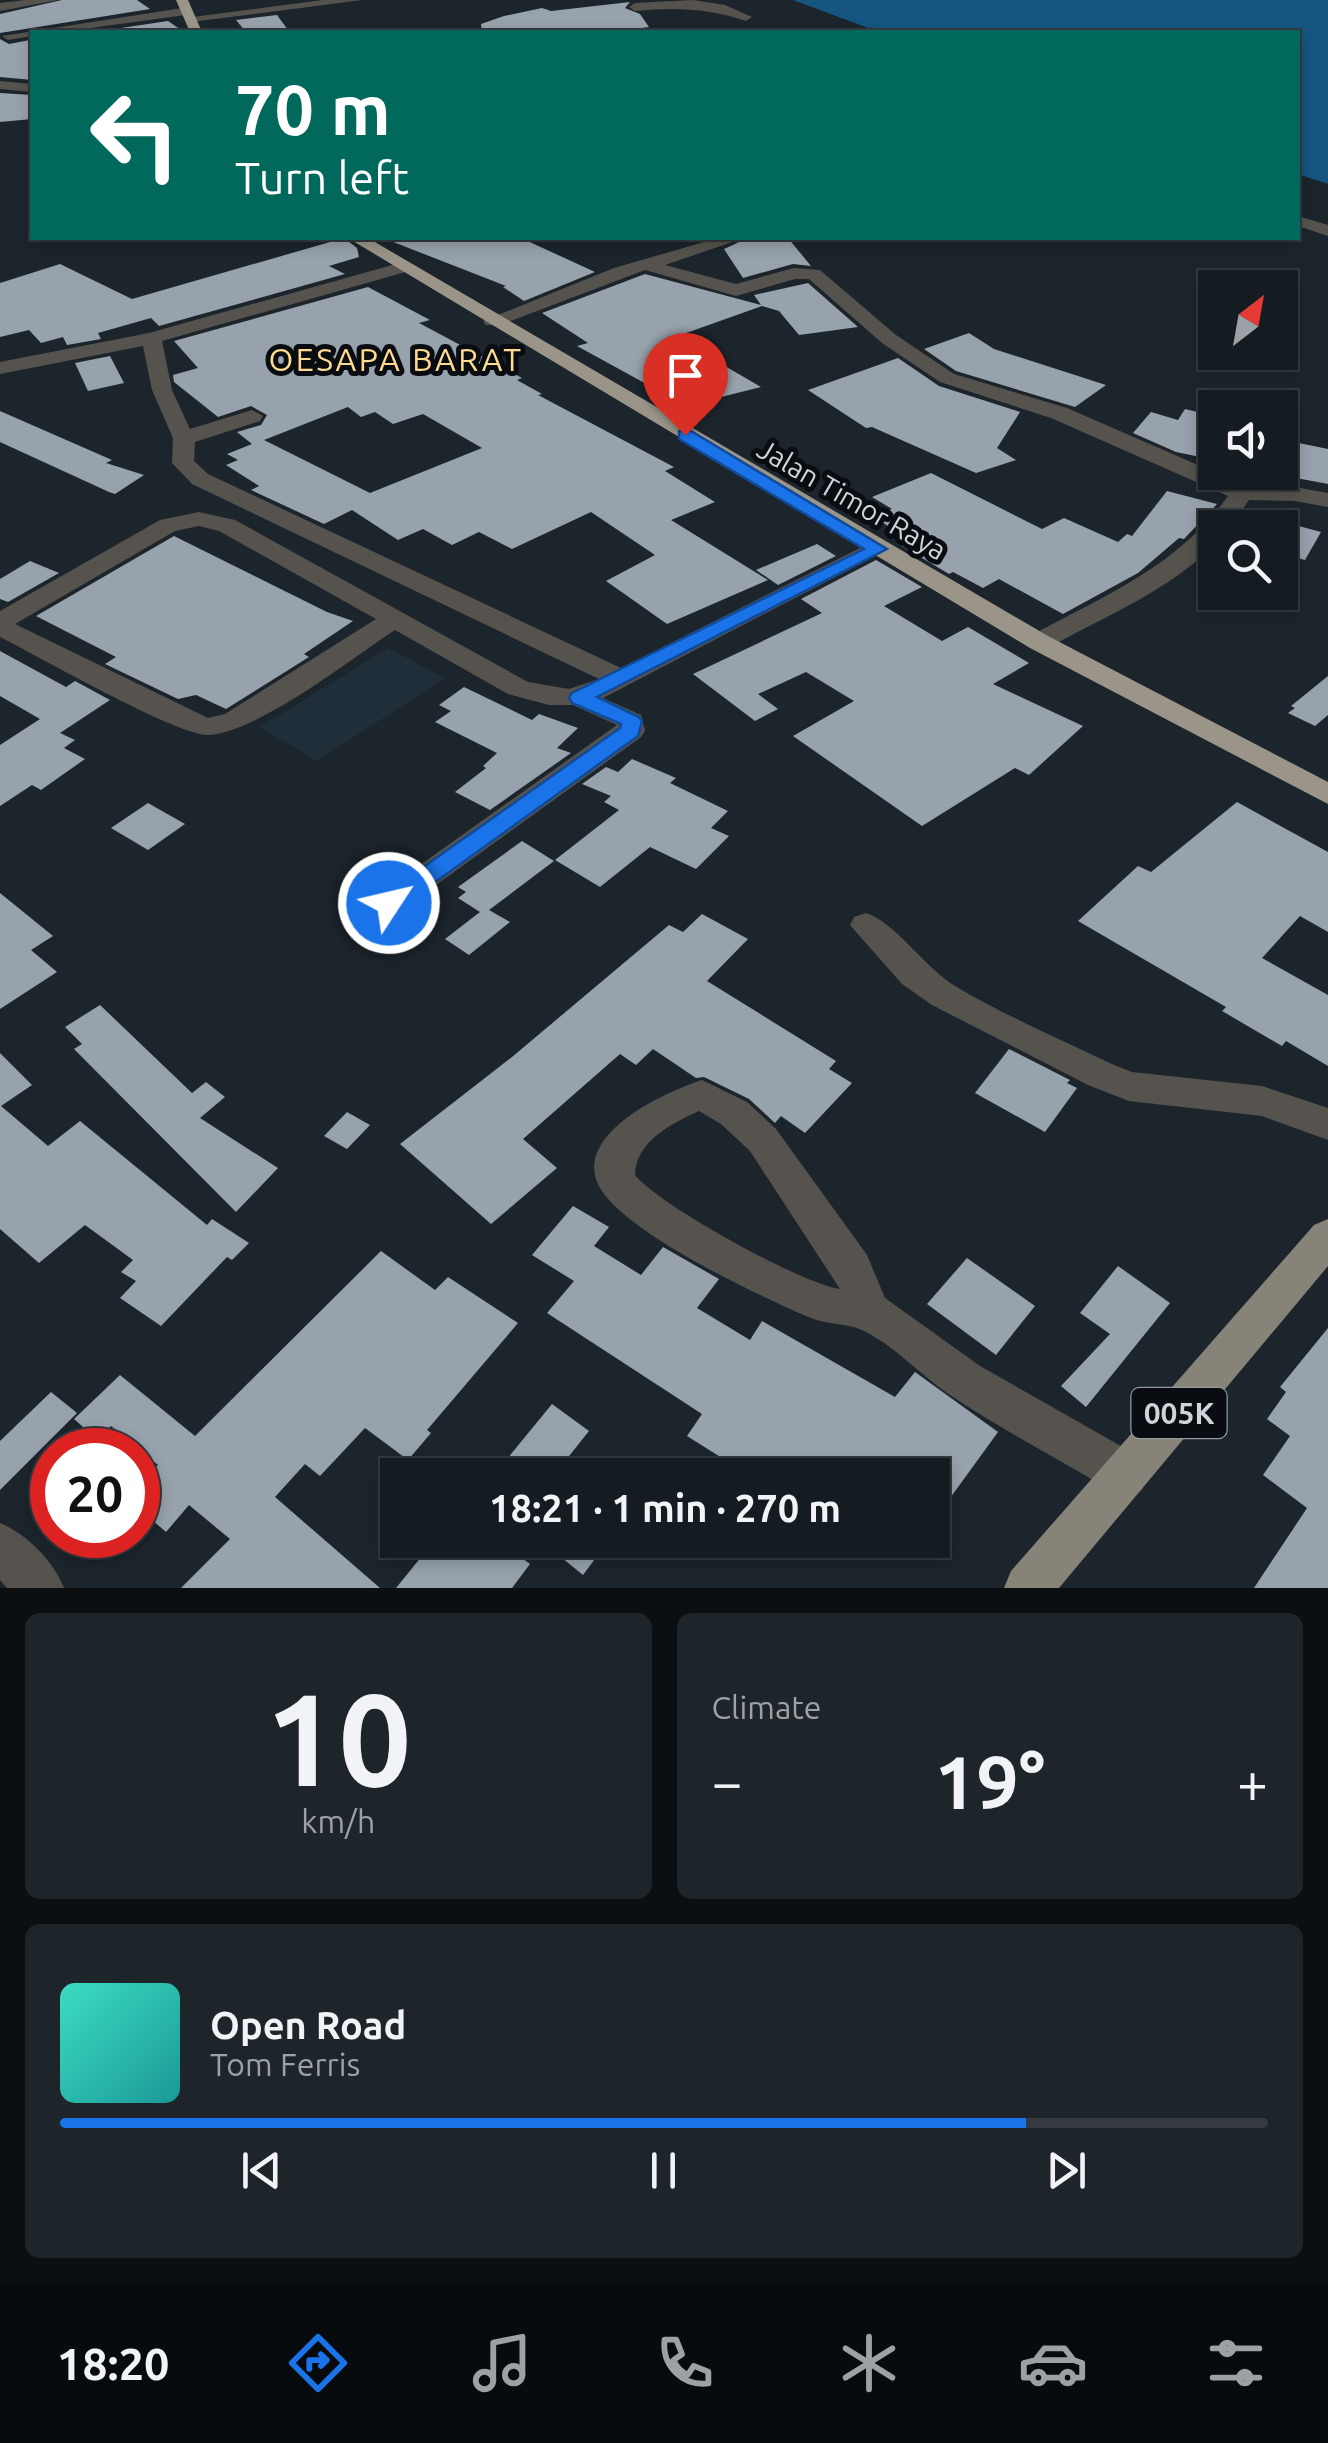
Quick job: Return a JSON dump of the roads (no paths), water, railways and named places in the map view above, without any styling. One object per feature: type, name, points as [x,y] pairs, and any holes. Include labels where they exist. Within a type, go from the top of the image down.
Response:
[{"type":"highway","name":"Jalan Timor Raya","points":[[359,240],[1039,642],[1328,794]]},
{"type":"main road","name":"005K","points":[[1028,1588],[1328,1237]]},
{"type":"street","points":[[0,7],[52,0]]},
{"type":"street","points":[[50,30],[188,10],[356,0]]},
{"type":"street","points":[[619,0],[650,20]]},
{"type":"street","points":[[635,8],[713,1],[732,6],[746,17]]},
{"type":"street","points":[[8,36],[30,33]]},
{"type":"street","points":[[0,85],[30,88]]},
{"type":"street","points":[[1300,222],[1328,231]]},
{"type":"street","points":[[492,321],[646,264],[728,240]]},
{"type":"street","points":[[646,264],[736,290],[794,273],[814,274],[889,338],[947,378],[1059,413],[1242,493],[1272,492],[1328,500]]},
{"type":"street","points":[[0,368],[152,338],[403,267]]},
{"type":"street","points":[[152,338],[156,378],[184,438],[182,463],[200,480],[620,678]]},
{"type":"street","points":[[184,438],[252,416]]},
{"type":"street","points":[[1230,510],[1242,493]]},
{"type":"street","points":[[0,624],[168,525],[198,519],[227,525],[276,550],[518,688],[559,700],[580,698],[877,549]]},
{"type":"street","points":[[1039,642],[1142,587],[1198,547]]},
{"type":"street","points":[[0,624],[174,716],[206,727],[234,722],[394,618]]},
{"type":"street","points":[[389,903],[631,731],[632,721],[580,698]]},
{"type":"street","points":[[866,925],[914,975],[944,996],[1101,1075],[1129,1086],[1262,1100],[1328,1124]]},
{"type":"street","points":[[869,1311],[853,1268],[763,1140],[734,1113],[702,1095],[680,1101],[630,1137],[618,1154],[615,1179],[622,1188],[681,1232],[828,1306],[869,1311],[965,1380],[1126,1474]]},
{"type":"street","points":[[0,1546],[40,1588]]},
{"type":"water","points":[[793,0],[1328,0],[1328,184],[1300,175],[1300,30],[874,30]]},
{"type":"district","name":"OESAPA BARAT","points":[[396,359]]}]
